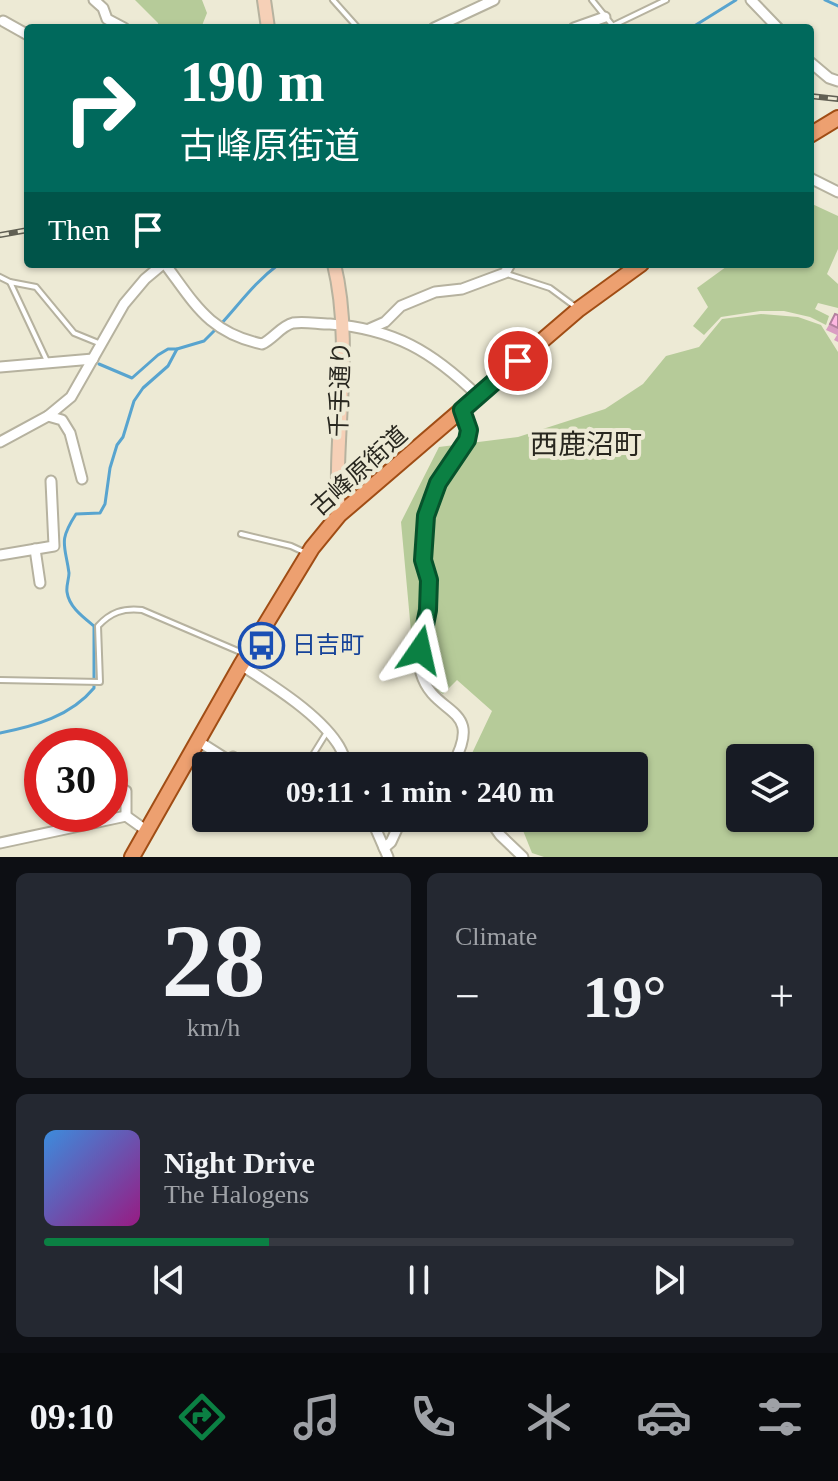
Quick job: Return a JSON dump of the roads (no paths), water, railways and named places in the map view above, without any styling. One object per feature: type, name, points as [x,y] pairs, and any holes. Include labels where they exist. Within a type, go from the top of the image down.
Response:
[{"type":"main road","points":[[814,133],[838,118]]},
{"type":"main road","name":"古峰原街道","points":[[132,857],[308,554],[339,515],[579,309],[635,268]]},
{"type":"street","points":[[94,0],[103,8],[107,19],[116,24]]},
{"type":"street","points":[[264,0],[267,24]]},
{"type":"street","points":[[443,24],[494,0]]},
{"type":"street","points":[[751,0],[774,24]]},
{"type":"street","points":[[585,24],[605,17]]},
{"type":"street","points":[[3,21],[24,33]]},
{"type":"street","points":[[814,65],[838,81]]},
{"type":"street","points":[[814,180],[838,192]]},
{"type":"street","points":[[0,442],[48,416],[71,397],[124,304],[159,268]]},
{"type":"street","points":[[167,268],[202,313],[238,339],[262,344],[289,324],[369,329],[405,341],[448,367],[478,396]]},
{"type":"street","name":"千手通り","points":[[335,268],[341,325],[339,515]]},
{"type":"street","points":[[369,329],[385,322],[401,306],[435,292],[462,289],[507,269]]},
{"type":"street","points":[[0,367],[93,359]]},
{"type":"street","points":[[459,752],[465,731],[459,717],[432,692],[421,674],[420,650],[428,610],[429,580],[423,560],[426,516],[438,483],[467,440],[469,430],[462,410]]},
{"type":"street","points":[[48,416],[62,420],[70,433],[82,479]]},
{"type":"street","points":[[0,555],[54,546],[51,481]]},
{"type":"street","points":[[35,549],[40,583]]},
{"type":"street","points":[[244,660],[327,732],[341,752]]},
{"type":"street","points":[[198,741],[215,752]]},
{"type":"street","points":[[128,817],[147,831]]},
{"type":"street","points":[[0,843],[51,832]]},
{"type":"street","points":[[377,832],[386,852]]},
{"type":"street","points":[[386,852],[396,832]]},
{"type":"street","points":[[498,832],[523,857]]},
{"type":"lane","points":[[333,0],[354,24]]},
{"type":"lane","points":[[592,0],[611,24]]},
{"type":"lane","points":[[619,24],[666,0]]},
{"type":"lane","points":[[507,269],[550,288],[579,309]]},
{"type":"lane","points":[[0,277],[36,287],[74,333],[101,344]]},
{"type":"lane","points":[[10,282],[48,363]]},
{"type":"lane","points":[[241,534],[291,546],[308,554]]},
{"type":"lane","points":[[0,680],[100,682],[98,626],[108,616],[126,609],[142,610],[244,660]]},
{"type":"lane","points":[[315,752],[327,732]]},
{"type":"waterway","points":[[697,24],[736,0]]},
{"type":"waterway","points":[[825,0],[838,6]]},
{"type":"waterway","points":[[221,324],[274,268]]},
{"type":"waterway","points":[[99,364],[132,378],[168,349],[204,341],[216,329]]},
{"type":"waterway","points":[[0,733],[63,713],[94,688],[94,626],[77,611],[68,597],[65,537],[76,514],[100,513],[105,504],[110,468],[134,401],[143,388],[168,366],[177,349]]},
{"type":"waterway","points":[[0,371],[40,368]]},
{"type":"railway","points":[[814,96],[838,99]]},
{"type":"railway","points":[[0,235],[24,231]]},
{"type":"place","name":"日吉町","points":[[261,645]]},
{"type":"district","name":"西鹿沼町","points":[[586,444]]}]
